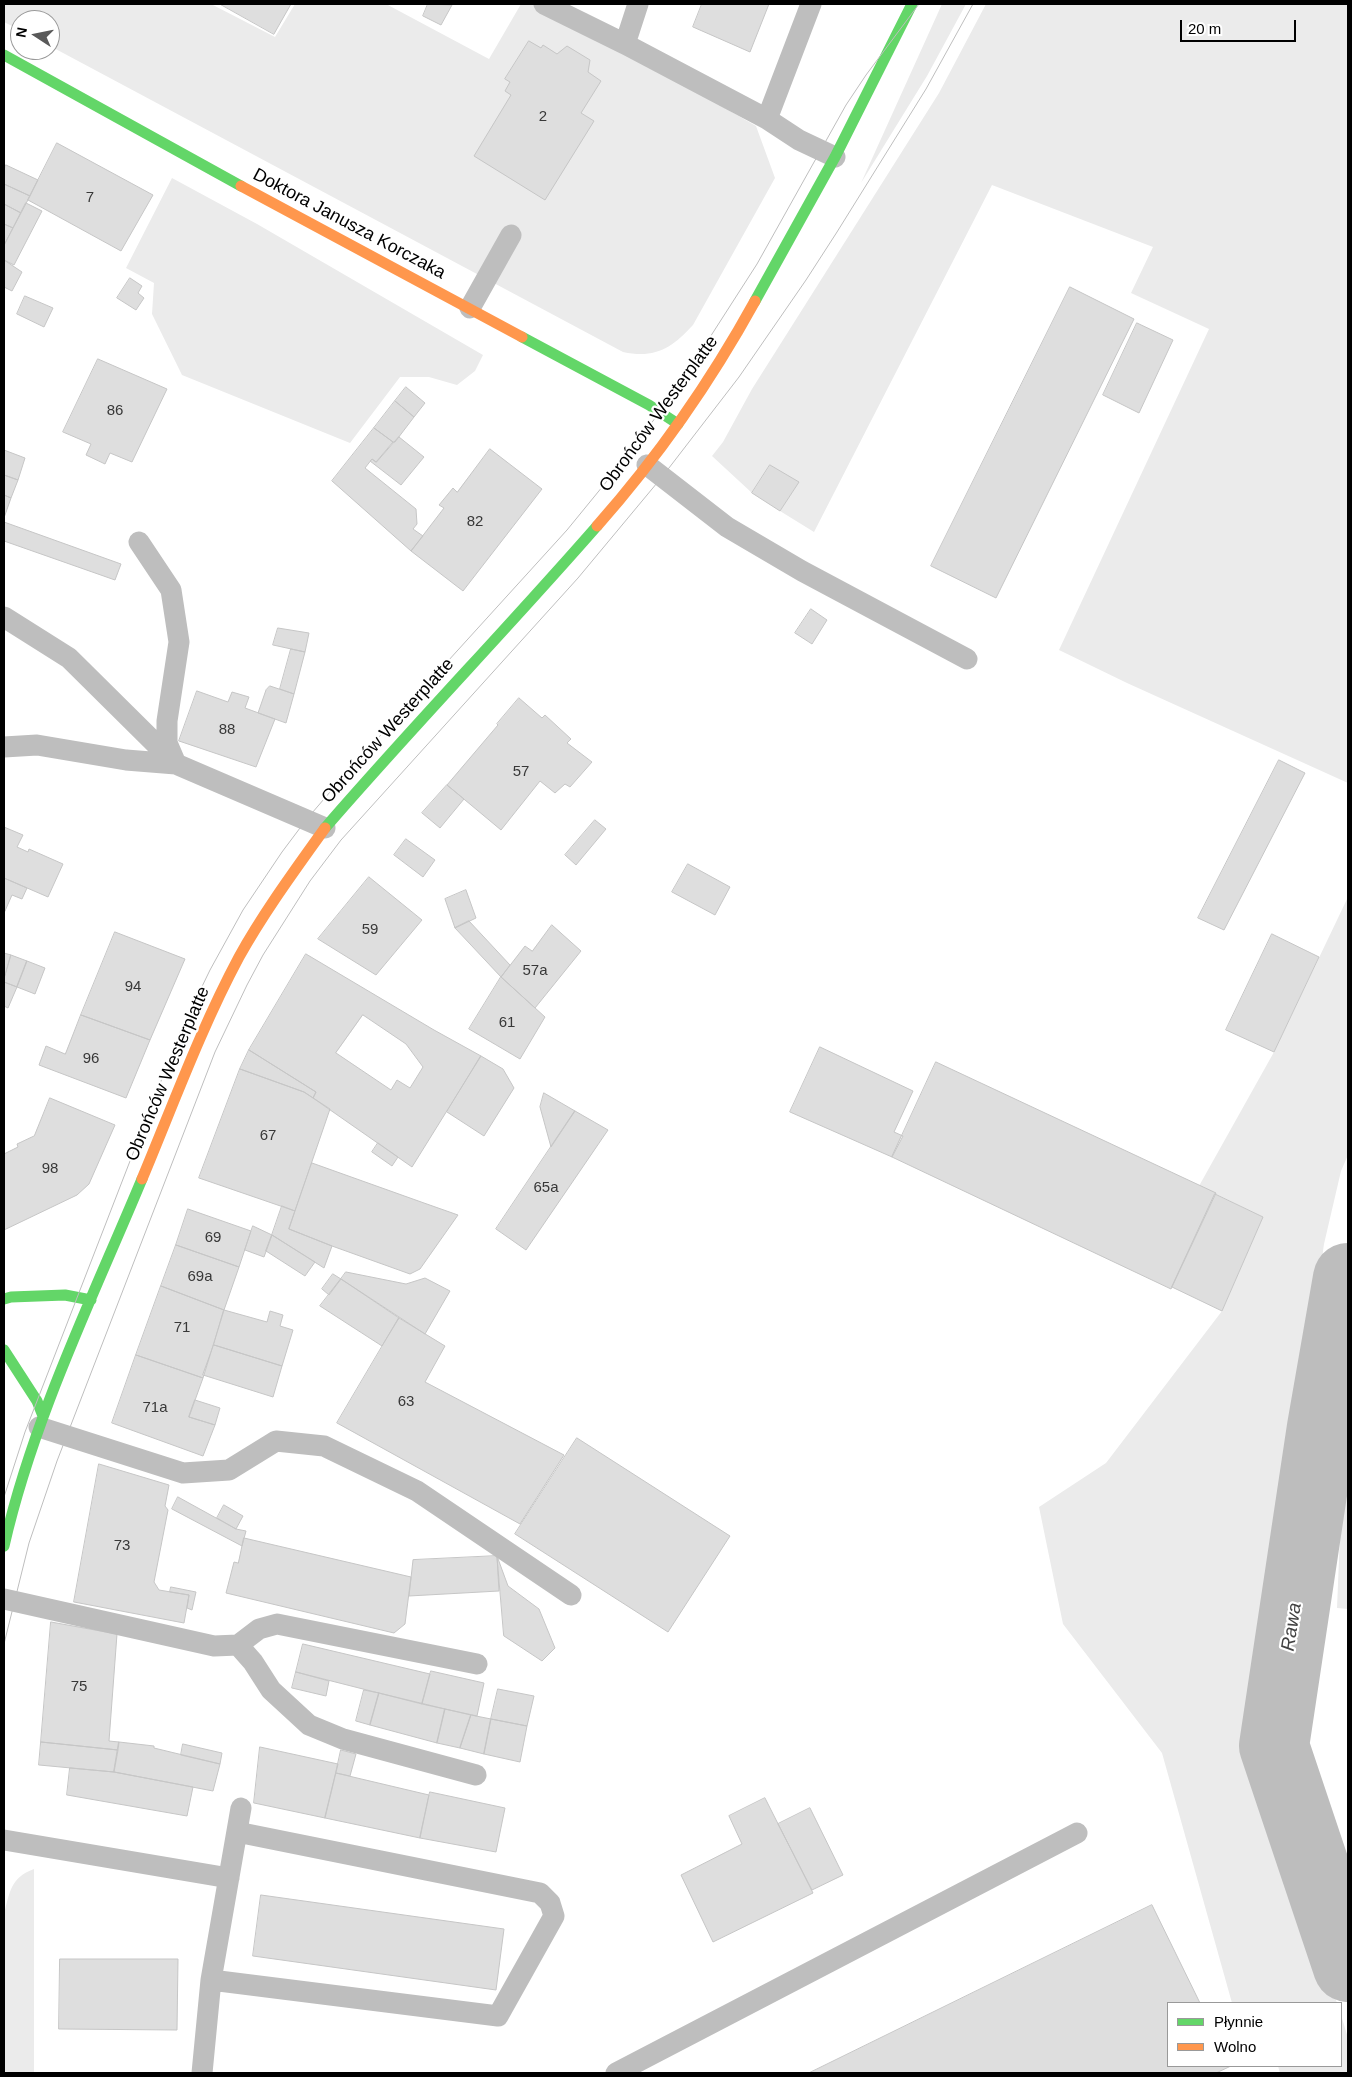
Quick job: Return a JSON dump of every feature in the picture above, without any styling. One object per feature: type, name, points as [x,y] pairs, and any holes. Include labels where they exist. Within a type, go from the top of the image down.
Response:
[{"type":"street","name":"Obrońców Westerplatte","points":[[4,1546],[15,1498],[41,1422],[215,1004],[240,956],[271,905],[325,828],[387,756],[537,595],[648,466],[678,424],[735,338],[835,157],[912,4]]},
{"type":"street","name":"Doktora Janusza Korczaka","points":[[4,56],[649,405],[678,424]]},
{"type":"street","points":[[4,1299],[11,1297],[65,1295],[91,1300]]},
{"type":"street","points":[[4,1350],[37,1401],[41,1422]]},
{"type":"lane","points":[[544,4],[625,44],[767,119],[799,140],[835,157]]},
{"type":"lane","points":[[625,44],[638,4]]},
{"type":"lane","points":[[767,119],[811,4]]},
{"type":"lane","points":[[470,308],[511,235]]},
{"type":"lane","points":[[648,466],[727,527],[802,571],[967,659]]},
{"type":"lane","points":[[138,542],[171,590],[179,642],[167,721],[167,743],[176,764]]},
{"type":"lane","points":[[4,617],[69,658],[176,764]]},
{"type":"lane","points":[[4,747],[36,746],[126,760],[176,764],[325,828]]},
{"type":"lane","points":[[41,1422],[183,1473],[229,1470],[276,1441],[324,1446],[417,1491],[571,1595]]},
{"type":"lane","points":[[4,1599],[214,1646],[238,1645],[259,1629],[277,1624],[477,1664]]},
{"type":"lane","points":[[238,1645],[253,1662],[271,1690],[309,1725],[343,1739],[476,1775]]},
{"type":"lane","points":[[202,2073],[211,1980],[241,1808]]},
{"type":"lane","points":[[211,1980],[498,2016],[554,1916],[550,1903],[540,1893],[237,1832]]},
{"type":"lane","points":[[616,2073],[1077,1833]]},
{"type":"lane","points":[[4,1840],[229,1878]]},
{"type":"shaded area","points":[[4,4],[211,4],[275,37],[295,4],[386,4],[489,59],[521,4],[532,4],[669,76],[756,126],[775,178],[693,325],[678,340],[662,350],[644,354],[623,352],[60,51],[60,10],[10,10],[10,25],[4,22]]},
{"type":"shaded area","points":[[942,4],[966,4],[927,76],[861,183]]},
{"type":"shaded area","points":[[986,4],[1348,4],[1348,783],[1127,683],[1059,650],[1209,329],[1131,293],[1153,247],[992,185],[814,532],[780,511],[798,483],[770,465],[752,493],[712,456],[723,442],[752,389],[939,93]]},
{"type":"shaded area","points":[[172,178],[257,224],[483,355],[475,371],[457,385],[429,377],[400,377],[350,443],[182,375],[152,314],[154,283],[126,268]]},
{"type":"shaded area","points":[[1348,897],[1348,1155],[1341,1171],[1324,1244],[1254,1746],[1337,2002],[1232,2002],[1162,1753],[1063,1624],[1039,1507],[1106,1463],[1222,1311],[1263,1217],[1199,1186],[1274,1052]]},
{"type":"shaded area","points":[[1348,1415],[1348,1609],[1337,1608],[1344,1438]]},
{"type":"shaded area","points":[[34,1869],[34,2073],[4,2073],[4,1914],[10,1892],[16,1881]]},
{"type":"shaded area","points":[[1342,2018],[1348,2038],[1348,2073],[1280,2073],[1278,2067],[1342,2067]]},
{"type":"building","points":[[220,4],[291,4],[274,34]]},
{"type":"building","points":[[428,4],[452,5],[441,25],[423,16]]},
{"type":"building","points":[[702,4],[769,4],[750,52],[693,27]]},
{"type":"building","points":[[529,41],[541,48],[543,45],[557,54],[567,46],[590,60],[588,72],[601,81],[581,113],[594,121],[545,200],[474,156],[511,95],[505,91],[510,82],[505,79]]},
{"type":"building","points":[[57,143],[153,195],[121,251],[28,200]]},
{"type":"building","points":[[6,165],[38,180],[30,196],[4,184]]},
{"type":"building","points":[[4,184],[30,196],[21,213],[4,204]]},
{"type":"building","points":[[26,203],[42,211],[14,265],[4,260],[4,246]]},
{"type":"building","points":[[4,204],[21,213],[13,228],[4,224]]},
{"type":"building","points":[[4,224],[13,228],[4,245]]},
{"type":"building","points":[[4,260],[22,272],[12,291],[4,287]]},
{"type":"building","points":[[130,278],[142,286],[138,293],[144,298],[136,310],[117,298]]},
{"type":"building","points":[[1070,287],[1134,319],[996,598],[931,566]]},
{"type":"building","points":[[25,296],[53,308],[44,327],[17,314]]},
{"type":"building","points":[[1137,323],[1173,340],[1139,413],[1103,395]]},
{"type":"building","points":[[98,359],[167,389],[132,462],[110,453],[105,464],[86,455],[91,444],[63,432]]},
{"type":"building","points":[[406,387],[425,403],[414,417],[395,401]]},
{"type":"building","points":[[395,401],[414,417],[395,442],[393,442],[374,428]]},
{"type":"building","points":[[374,428],[393,442],[376,462],[372,459],[365,468],[416,509],[417,524],[413,529],[423,536],[411,551],[332,481]]},
{"type":"building","points":[[399,437],[424,457],[401,485],[370,461],[372,459],[376,462]]},
{"type":"building","points":[[490,449],[542,489],[463,591],[411,551],[444,508],[439,505],[453,488],[457,492]]},
{"type":"building","points":[[4,450],[25,458],[18,480],[4,475]]},
{"type":"building","points":[[770,465],[799,482],[780,511],[752,493]]},
{"type":"building","points":[[4,475],[18,480],[11,498],[4,495]]},
{"type":"building","points":[[4,495],[11,498],[4,518]]},
{"type":"building","points":[[4,522],[121,564],[115,580],[4,541]]},
{"type":"building","points":[[811,609],[827,620],[812,644],[795,633]]},
{"type":"building","points":[[278,628],[309,633],[305,652],[273,645]]},
{"type":"building","points":[[291,649],[305,652],[294,694],[280,689]]},
{"type":"building","points":[[270,686],[294,694],[286,723],[258,713],[266,690]]},
{"type":"building","points":[[197,691],[228,702],[232,692],[249,697],[245,708],[275,719],[256,767],[179,741]]},
{"type":"building","points":[[519,698],[542,718],[545,715],[571,739],[567,743],[592,762],[570,787],[565,784],[555,793],[540,781],[501,830],[447,785]]},
{"type":"building","points":[[1279,760],[1305,773],[1224,930],[1198,918]]},
{"type":"building","points":[[447,785],[464,799],[440,828],[422,813]]},
{"type":"building","points":[[595,820],[606,829],[576,865],[565,855]]},
{"type":"building","points":[[4,827],[23,835],[17,847],[28,852],[29,849],[63,864],[48,897],[4,878]]},
{"type":"building","points":[[406,839],[435,860],[423,877],[394,855]]},
{"type":"building","points":[[688,864],[730,887],[715,915],[672,892]]},
{"type":"building","points":[[369,877],[422,920],[376,975],[318,939]]},
{"type":"building","points":[[4,878],[27,888],[22,899],[12,895],[5,911]]},
{"type":"building","points":[[466,890],[476,918],[455,928],[445,899]]},
{"type":"building","points":[[469,921],[510,965],[501,977],[455,928]]},
{"type":"building","points":[[552,925],[581,951],[535,1008],[501,977],[525,946],[532,951]]},
{"type":"building","points":[[115,932],[185,959],[150,1040],[81,1015]]},
{"type":"building","points":[[1272,934],[1319,957],[1274,1052],[1226,1030]]},
{"type":"building","points":[[4,953],[11,955],[4,978]]},
{"type":"building","points":[[306,954],[481,1056],[412,1167],[313,1098],[316,1092],[249,1050]],"holes":[[[363,1015],[406,1044],[423,1067],[410,1088],[397,1080],[391,1090],[336,1053]]]},
{"type":"building","points":[[11,955],[27,961],[17,987],[4,982]]},
{"type":"building","points":[[27,961],[45,968],[35,994],[17,987]]},
{"type":"building","points":[[501,977],[545,1017],[520,1059],[469,1029]]},
{"type":"building","points":[[4,982],[17,987],[8,1008],[4,1006]]},
{"type":"building","points":[[81,1015],[150,1040],[126,1098],[39,1065],[46,1046],[65,1054]]},
{"type":"building","points":[[820,1047],[913,1091],[894,1132],[903,1136],[892,1157],[790,1112]]},
{"type":"building","points":[[249,1050],[316,1092],[313,1098],[304,1092],[240,1069]]},
{"type":"building","points":[[481,1056],[503,1069],[514,1088],[484,1136],[447,1112]]},
{"type":"building","points":[[936,1062],[1216,1193],[1171,1289],[892,1157]]},
{"type":"building","points":[[240,1069],[304,1092],[330,1109],[295,1211],[199,1178]]},
{"type":"building","points":[[544,1093],[575,1111],[551,1147],[540,1107]]},
{"type":"building","points":[[50,1098],[115,1125],[89,1184],[77,1195],[4,1230],[4,1154],[18,1147],[17,1144],[34,1136]]},
{"type":"building","points":[[575,1111],[608,1130],[526,1250],[496,1229]]},
{"type":"building","points":[[378,1143],[398,1157],[392,1166],[372,1152]]},
{"type":"building","points":[[312,1163],[458,1215],[420,1269],[410,1274],[289,1229]]},
{"type":"building","points":[[1215,1194],[1263,1217],[1222,1311],[1172,1287]]},
{"type":"building","points":[[282,1206],[295,1211],[289,1229],[332,1246],[324,1268],[272,1235]]},
{"type":"building","points":[[188,1209],[251,1231],[239,1267],[176,1245]]},
{"type":"building","points":[[253,1226],[272,1235],[264,1257],[245,1250]]},
{"type":"building","points":[[272,1235],[315,1262],[305,1276],[266,1251]]},
{"type":"building","points":[[176,1245],[239,1267],[224,1310],[161,1286]]},
{"type":"building","points":[[346,1272],[406,1284],[425,1278],[450,1291],[425,1334],[341,1279]]},
{"type":"building","points":[[333,1274],[341,1279],[329,1295],[322,1289]]},
{"type":"building","points":[[341,1279],[399,1318],[382,1346],[320,1306]]},
{"type":"building","points":[[161,1286],[224,1310],[203,1378],[136,1355]]},
{"type":"building","points":[[224,1310],[267,1322],[270,1311],[283,1315],[280,1326],[293,1330],[282,1366],[214,1345]]},
{"type":"building","points":[[399,1318],[445,1346],[425,1382],[564,1455],[520,1524],[337,1423]]},
{"type":"building","points":[[214,1345],[282,1366],[273,1397],[203,1375]]},
{"type":"building","points":[[136,1355],[203,1378],[189,1417],[215,1425],[203,1456],[112,1423]]},
{"type":"building","points":[[195,1400],[220,1408],[215,1425],[189,1417]]},
{"type":"building","points":[[577,1438],[730,1536],[668,1632],[515,1534]]},
{"type":"building","points":[[99,1464],[169,1485],[165,1506],[168,1510],[154,1582],[159,1590],[189,1595],[184,1623],[74,1602]]},
{"type":"building","points":[[178,1497],[236,1529],[246,1531],[242,1546],[172,1509]]},
{"type":"building","points":[[224,1505],[243,1516],[236,1529],[217,1518]]},
{"type":"building","points":[[244,1538],[411,1577],[405,1624],[394,1633],[226,1593],[234,1562],[238,1563]]},
{"type":"building","points":[[497,1556],[499,1591],[409,1596],[413,1560]]},
{"type":"building","points":[[497,1556],[508,1586],[539,1609],[555,1648],[542,1661],[504,1636]]},
{"type":"building","points":[[171,1587],[196,1592],[192,1610],[187,1608],[189,1595],[170,1592]]},
{"type":"building","points":[[51,1622],[117,1634],[109,1741],[119,1742],[118,1750],[41,1742]]},
{"type":"building","points":[[303,1644],[430,1674],[422,1704],[296,1672]]},
{"type":"building","points":[[431,1671],[484,1683],[477,1716],[422,1704]]},
{"type":"building","points":[[296,1672],[329,1681],[326,1696],[292,1688]]},
{"type":"building","points":[[498,1689],[534,1696],[527,1726],[491,1719]]},
{"type":"building","points":[[364,1690],[379,1693],[370,1725],[356,1721]]},
{"type":"building","points":[[379,1693],[445,1709],[437,1743],[370,1725]]},
{"type":"building","points":[[445,1709],[471,1715],[460,1748],[437,1743]]},
{"type":"building","points":[[471,1715],[491,1719],[484,1754],[460,1748]]},
{"type":"building","points":[[491,1719],[527,1726],[520,1762],[484,1754]]},
{"type":"building","points":[[41,1742],[118,1750],[114,1772],[39,1765]]},
{"type":"building","points":[[119,1742],[154,1746],[154,1748],[220,1764],[213,1791],[114,1772]]},
{"type":"building","points":[[183,1744],[222,1753],[220,1764],[181,1755]]},
{"type":"building","points":[[260,1747],[338,1764],[325,1818],[254,1803]]},
{"type":"building","points":[[341,1750],[356,1754],[350,1776],[336,1773]]},
{"type":"building","points":[[70,1768],[114,1772],[193,1787],[187,1816],[67,1795]]},
{"type":"building","points":[[336,1773],[429,1795],[420,1838],[325,1818]]},
{"type":"building","points":[[430,1792],[505,1808],[496,1852],[420,1838]]},
{"type":"building","points":[[765,1798],[813,1893],[713,1942],[681,1875],[742,1844],[729,1816]]},
{"type":"building","points":[[810,1808],[843,1875],[812,1890],[778,1824]]},
{"type":"building","points":[[261,1895],[504,1929],[496,1990],[253,1956]]},
{"type":"building","points":[[1152,1905],[1200,2002],[1167,2002],[1167,2067],[1229,2067],[1216,2073],[809,2073]]},
{"type":"building","points":[[60,1959],[178,1959],[177,2030],[59,2029]]},
{"type":"waterway","name":"Rawa","points":[[1348,1278],[1322,1427],[1274,1746],[1348,1967]]},
{"type":"tram line","points":[[4,1497],[25,1432],[180,1032],[210,970],[243,910],[306,820],[348,771],[567,530],[625,459],[678,387],[757,264],[846,105],[919,4]]},
{"type":"tram line","points":[[4,1644],[29,1543],[57,1461],[215,1052],[263,955],[310,881],[341,840],[578,578],[662,477],[739,377],[837,232],[926,89],[973,4]]},
{"type":"traffic: fast","points":[[755,301],[835,157],[912,4]]},
{"type":"traffic: fast","points":[[4,55],[241,186]]},
{"type":"traffic: fast","points":[[522,337],[649,405],[678,424]]},
{"type":"traffic: fast","points":[[325,828],[597,526]]},
{"type":"traffic: fast","points":[[4,1546],[16,1499],[47,1406],[142,1179]]},
{"type":"traffic: fast","points":[[4,1299],[11,1297],[65,1295],[91,1300]]},
{"type":"traffic: fast","points":[[4,1350],[37,1401],[43,1416]]},
{"type":"traffic: slow","points":[[241,186],[522,337]]},
{"type":"traffic: slow","points":[[597,526],[641,473],[682,418],[702,389],[755,301]]},
{"type":"traffic: slow","points":[[142,1179],[200,1039],[239,957],[269,907],[325,828]]}]
